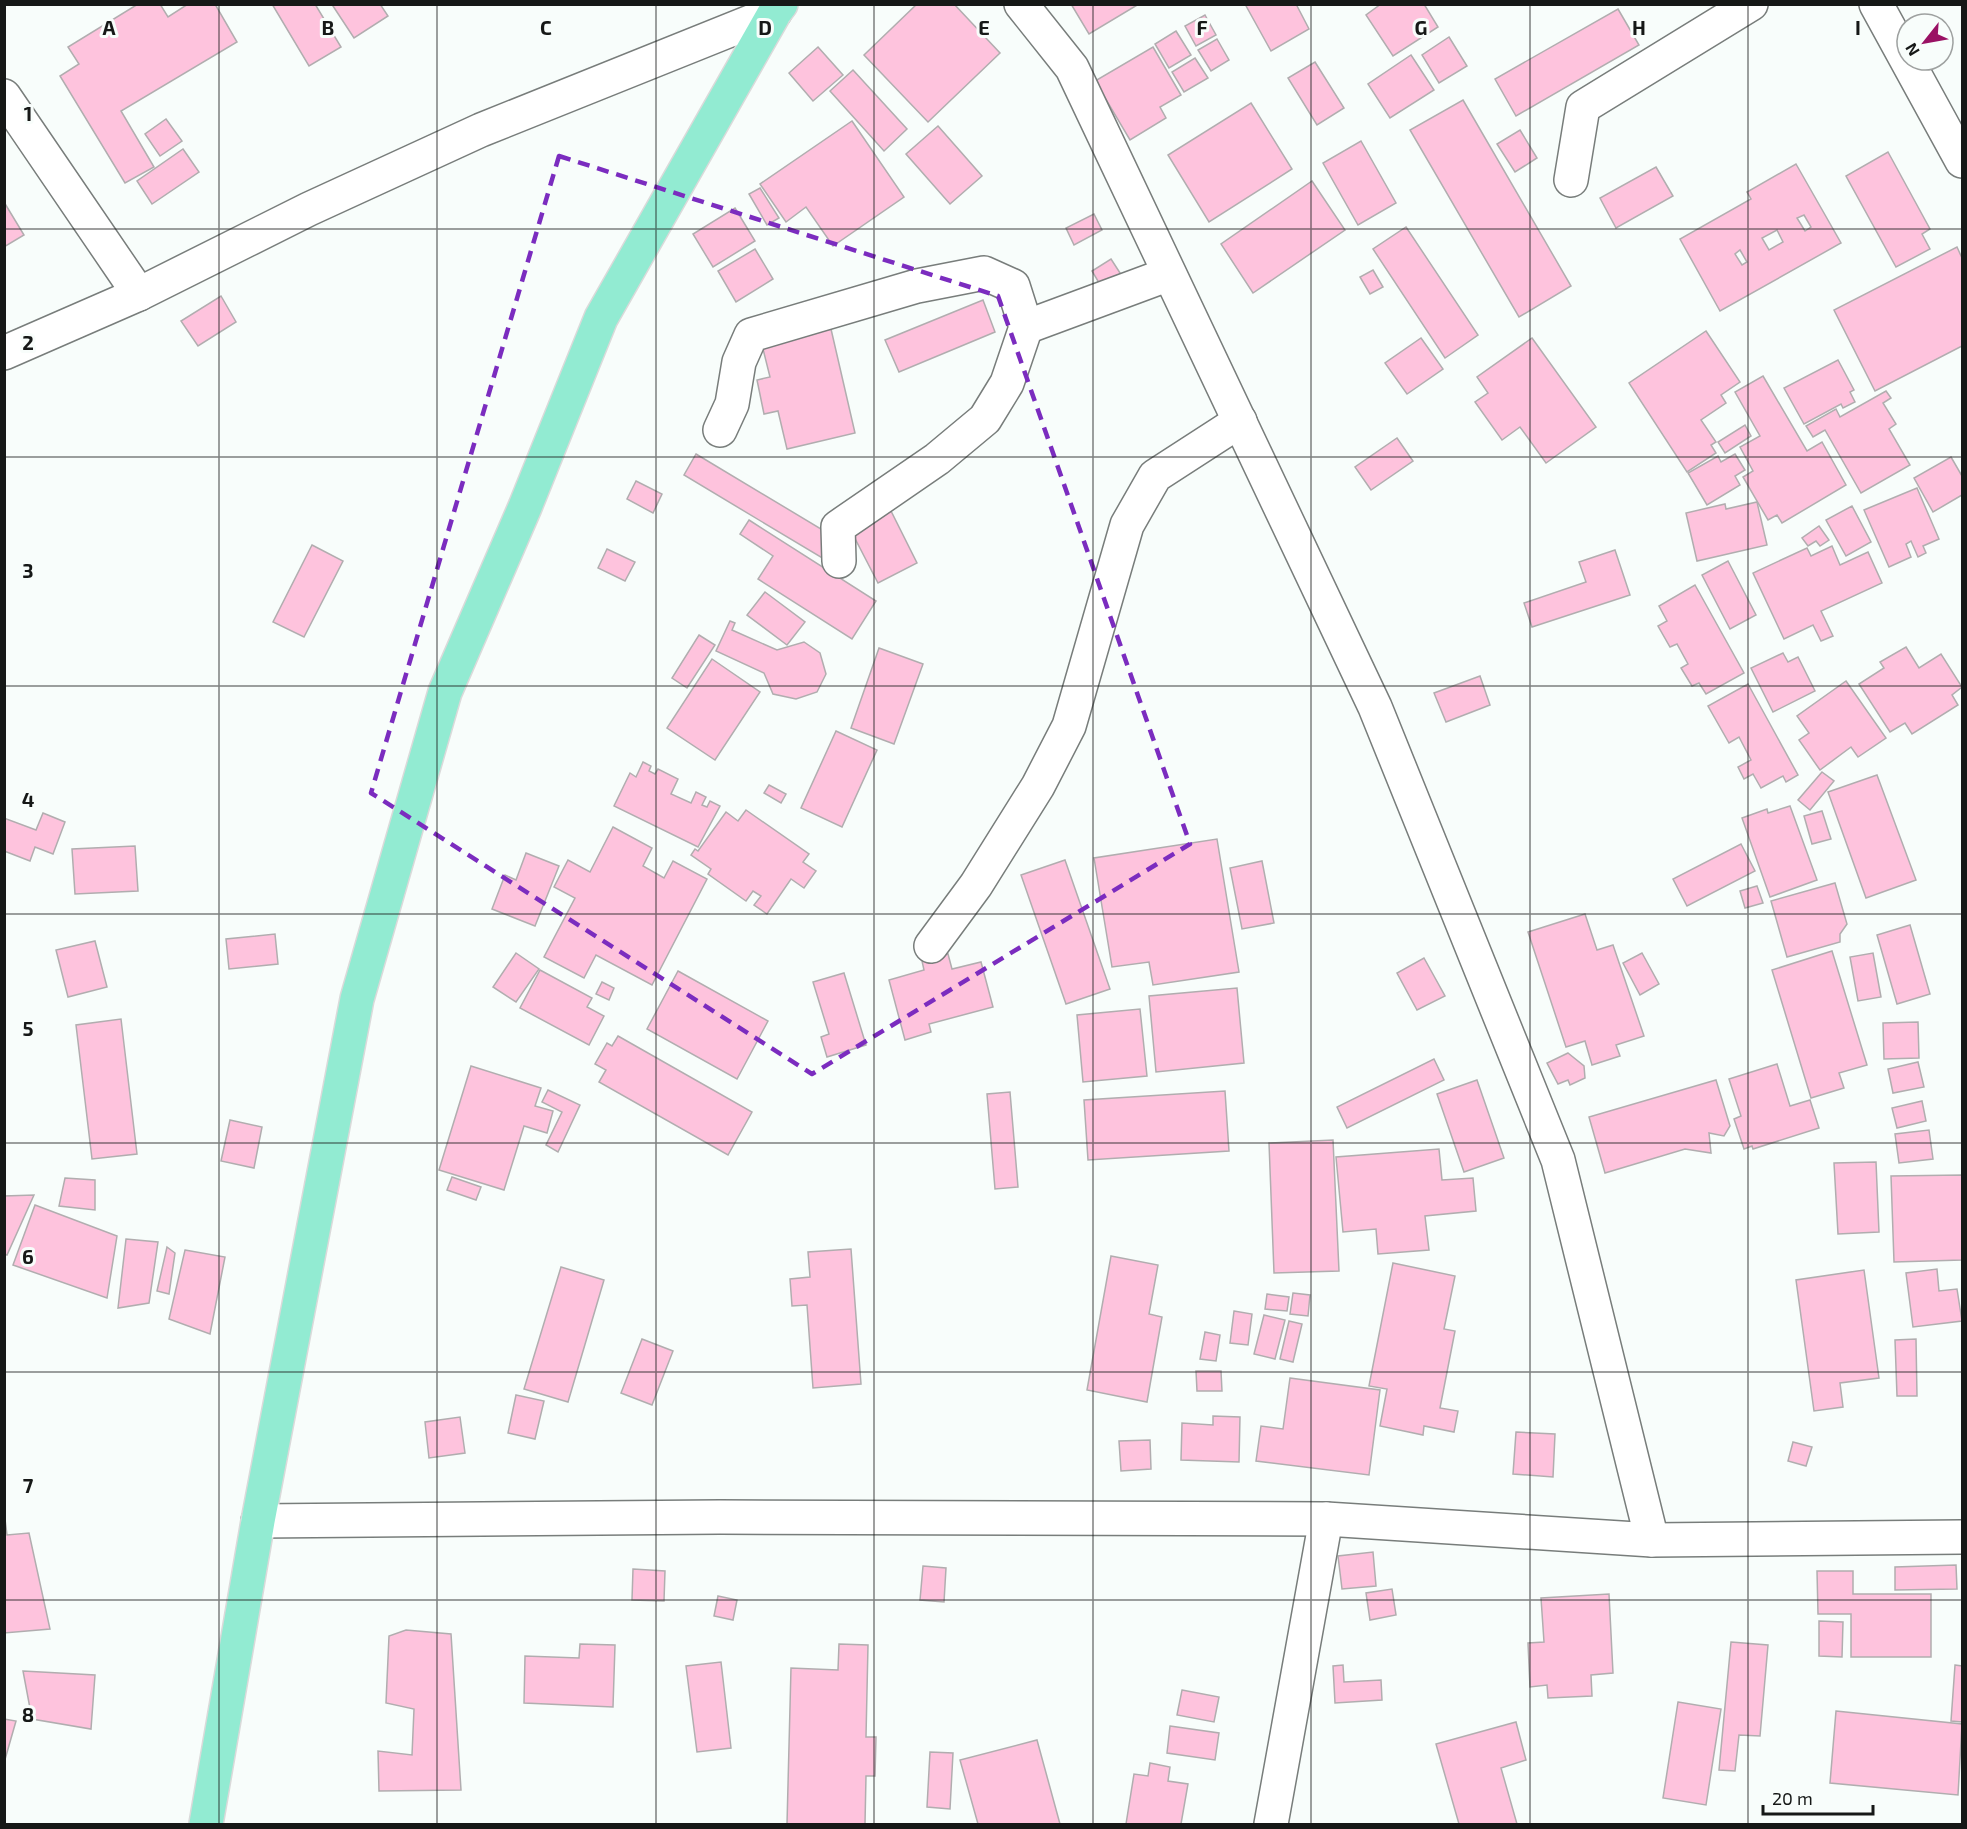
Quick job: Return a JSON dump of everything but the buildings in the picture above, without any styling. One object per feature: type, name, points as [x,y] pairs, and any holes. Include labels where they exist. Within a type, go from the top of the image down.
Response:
[{"type":"main road","points":[[206,1824],[258,1521],[357,999],[445,692],[525,507],[601,318],[778,8]]},
{"type":"street","points":[[1022,4],[1072,68],[1375,707],[1558,1160],[1652,1540]]},
{"type":"street","points":[[1571,180],[1583,107],[1751,4]]},
{"type":"street","points":[[1876,4],[1962,161]]},
{"type":"street","points":[[4,353],[139,294],[309,209],[481,130],[778,8]]},
{"type":"street","points":[[4,96],[139,294]]},
{"type":"street","points":[[720,430],[732,404],[739,362],[751,335],[917,286],[984,273],[1013,286],[1026,327],[1007,383],[985,419],[937,459],[838,527],[839,561]]},
{"type":"street","points":[[1026,327],[1169,274]]},
{"type":"street","points":[[931,946],[976,885],[1038,786],[1070,726],[1127,525],[1155,476],[1240,421]]},
{"type":"street","points":[[258,1521],[720,1517],[1326,1520],[1652,1540],[1962,1538]]},
{"type":"street","points":[[1271,1824],[1326,1520]]},
{"type":"highlighted area","points":[[559,156],[998,296],[1190,844],[812,1074],[371,793]]}]
